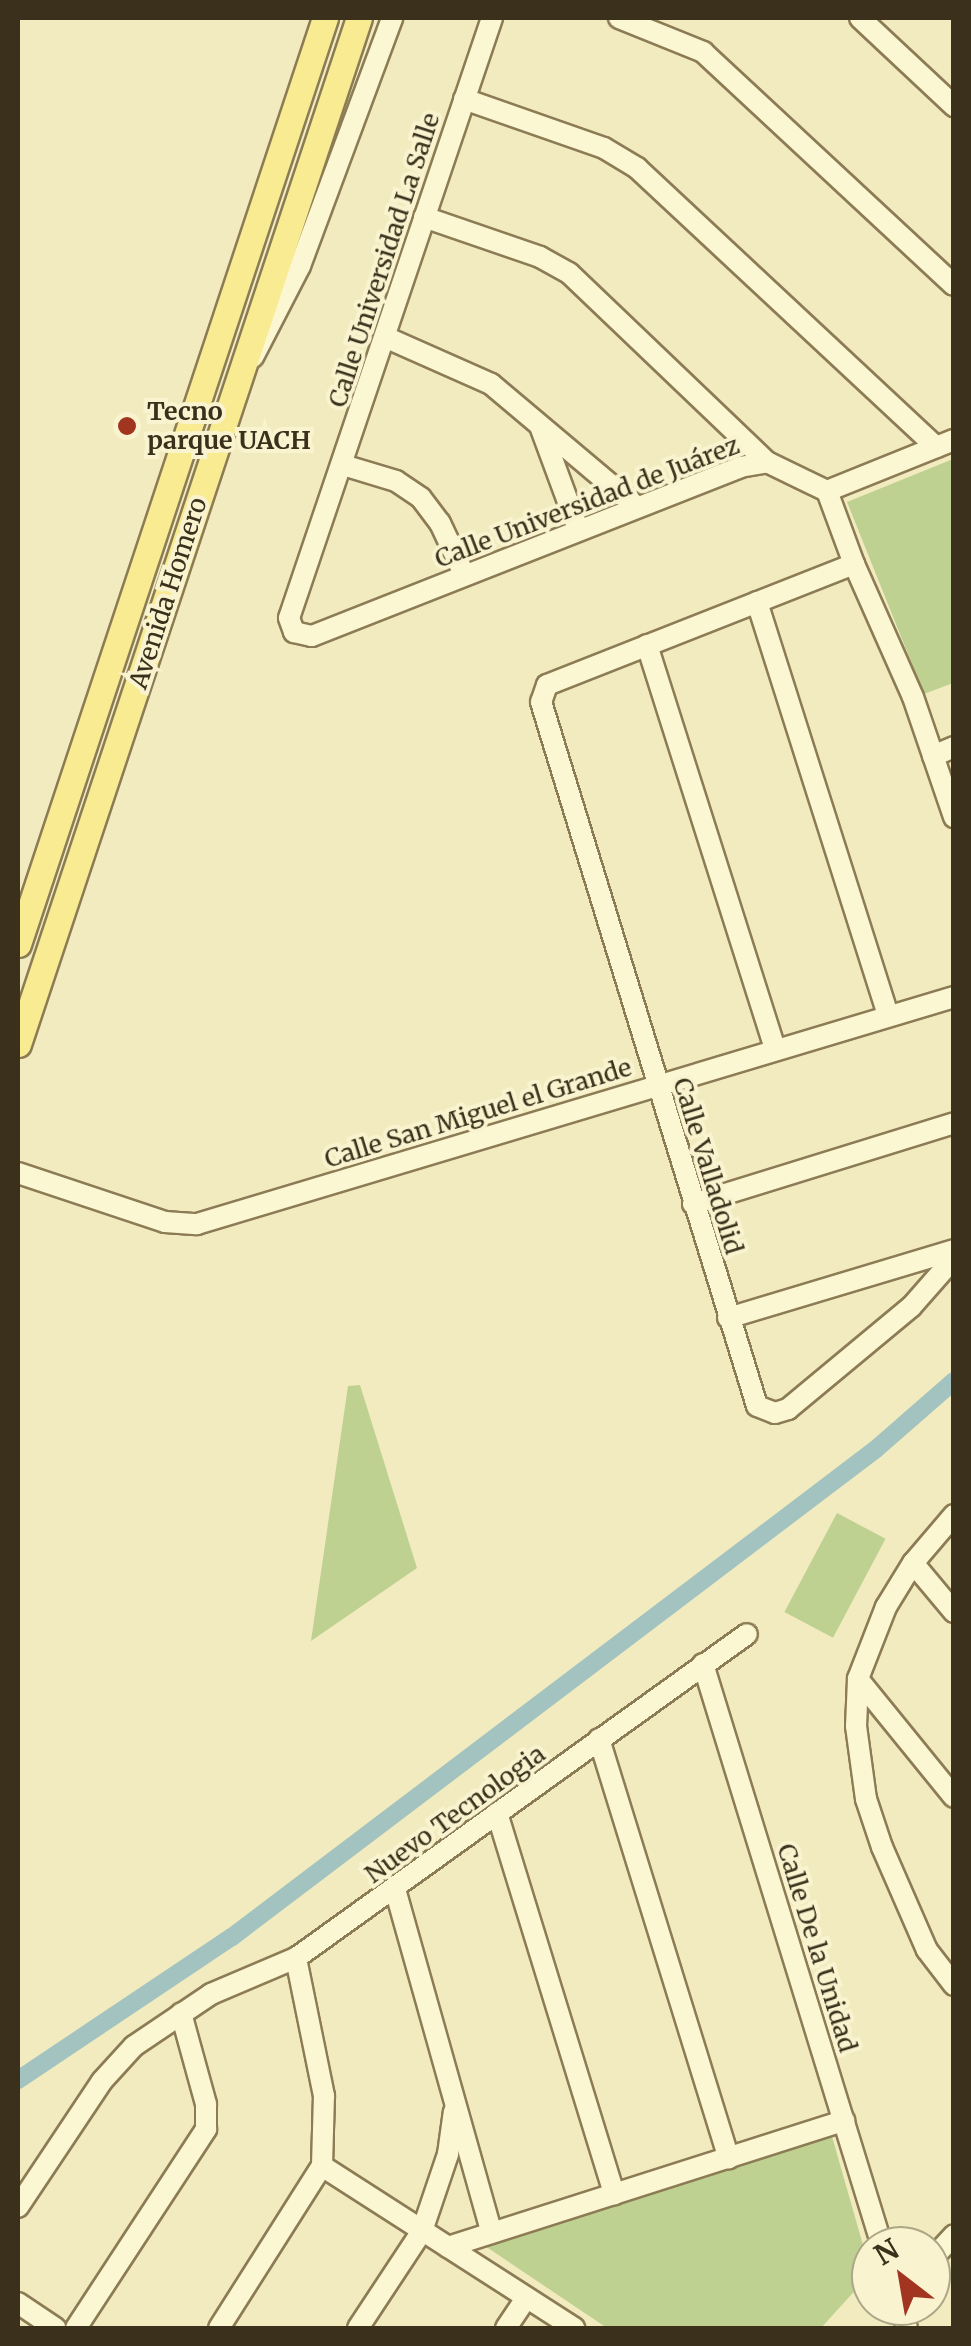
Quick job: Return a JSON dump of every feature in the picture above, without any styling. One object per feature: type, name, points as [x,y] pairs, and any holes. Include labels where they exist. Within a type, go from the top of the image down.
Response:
[{"type":"main road","name":"Avenida Homero","points":[[18,944],[325,18]]},
{"type":"main road","name":"Avenida Homero","points":[[18,1044],[359,18]]},
{"type":"street","points":[[239,380],[274,323],[300,266],[392,18]]},
{"type":"street","name":"Calle Universidad La Salle","points":[[294,632],[289,618],[492,18]]},
{"type":"street","points":[[619,18],[703,52],[954,284]]},
{"type":"street","points":[[860,18],[954,106]]},
{"type":"street","points":[[464,99],[604,148],[637,168],[945,444],[827,490],[854,564],[892,645],[954,816]]},
{"type":"street","points":[[424,218],[540,258],[569,273],[766,462]]},
{"type":"street","points":[[384,337],[478,376],[636,506]]},
{"type":"street","points":[[540,424],[578,529]]},
{"type":"street","name":"Calle Universidad de Juárez","points":[[294,632],[312,636],[729,470],[766,462],[827,490]]},
{"type":"street","points":[[343,465],[396,481],[421,498],[440,522],[464,574]]},
{"type":"street","points":[[775,1050],[647,645],[854,564]]},
{"type":"street","points":[[757,602],[888,1016]]},
{"type":"street","name":"Calle Valladolid","points":[[647,645],[547,685],[540,693],[754,1402],[768,1412],[782,1412],[911,1307],[954,1258]]},
{"type":"street","points":[[933,756],[954,747]]},
{"type":"street","name":"Calle San Miguel el Grande","points":[[18,1173],[165,1222],[197,1224],[954,997]]},
{"type":"street","points":[[693,1204],[954,1123]]},
{"type":"street","points":[[728,1318],[954,1250]]},
{"type":"street","points":[[954,1516],[913,1563],[886,1607],[858,1679],[856,1726],[866,1800],[900,1896],[927,1950],[954,1985]]},
{"type":"street","points":[[913,1563],[954,1612]]},
{"type":"street","name":"Nuevo Tecnologia","points":[[18,2208],[113,2066],[180,2013],[210,1994],[296,1958],[747,1634]]},
{"type":"street","name":"Calle De la Unidad","points":[[703,1664],[876,2226]]},
{"type":"street","points":[[858,1679],[954,1797]]},
{"type":"street","points":[[599,1739],[729,2158]]},
{"type":"street","points":[[496,1813],[614,2194]]},
{"type":"street","points":[[395,1889],[492,2233]]},
{"type":"street","points":[[219,2328],[322,2166],[324,2096],[296,1958]]},
{"type":"street","points":[[76,2328],[206,2129],[206,2104],[180,2013]]},
{"type":"street","points":[[358,2328],[422,2231],[448,2154],[456,2104]]},
{"type":"street","points":[[448,2247],[844,2121]]},
{"type":"street","points":[[322,2166],[574,2328]]},
{"type":"street","points":[[506,2328],[526,2298]]},
{"type":"street","points":[[18,2304],[55,2328]]},
{"type":"green space","points":[[953,459],[953,683],[924,694],[847,502]]},
{"type":"green space","points":[[360,1385],[417,1568],[311,1641],[348,1386]]},
{"type":"green space","points":[[837,1513],[886,1539],[833,1638],[784,1612]]},
{"type":"green space","points":[[831,2133],[858,2226],[851,2226],[851,2295],[821,2328],[607,2328],[485,2246]]},
{"type":"waterway","points":[[18,2080],[232,1937],[876,1449],[954,1381]]},
{"type":"place","name":"Tecno parque UACH","points":[[127,426]]}]
